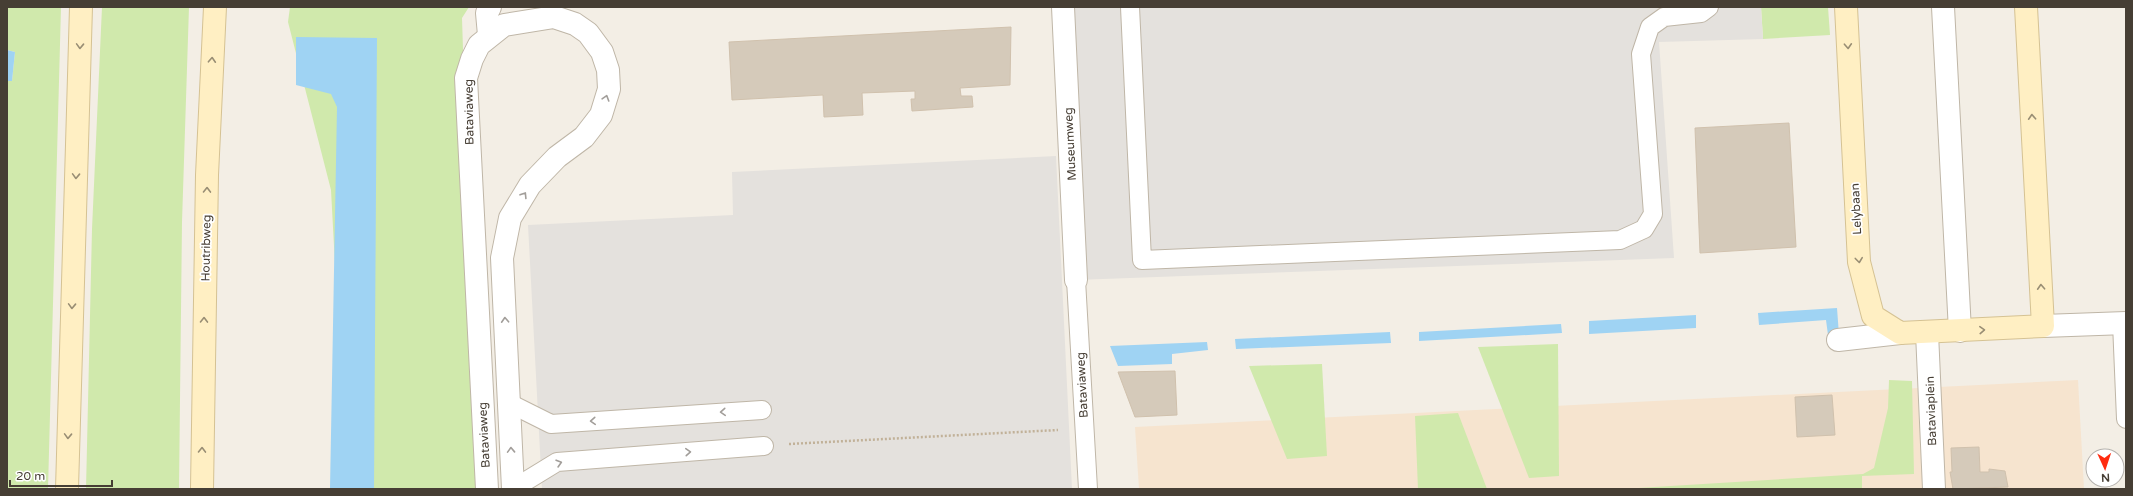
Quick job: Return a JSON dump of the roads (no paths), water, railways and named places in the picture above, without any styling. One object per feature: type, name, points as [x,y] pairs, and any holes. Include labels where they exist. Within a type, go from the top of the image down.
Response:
[{"type":"main road","points":[[67,489],[81,7]]},
{"type":"main road","name":"Houtribweg","points":[[202,489],[207,175],[215,7]]},
{"type":"main road","name":"Lelybaan","points":[[1846,7],[1859,262],[1873,316],[1900,333]]},
{"type":"main road","points":[[1900,333],[1928,333],[2043,326],[2026,7]]},
{"type":"street","points":[[489,35],[487,13],[490,7]]},
{"type":"street","name":"Museumweg","points":[[1063,7],[1076,280]]},
{"type":"street","points":[[1943,7],[1960,331]]},
{"type":"street","name":"Bataviaweg","points":[[487,489],[466,78],[472,59],[479,45],[489,35],[504,25],[526,20],[574,16],[602,52],[608,70],[609,89],[601,115],[584,137],[556,158],[530,185],[510,218],[502,258],[513,489]]},
{"type":"street","points":[[2043,326],[2124,323]]},
{"type":"street","points":[[1838,340],[1900,333]]},
{"type":"street","name":"Bataviaplein","points":[[1928,333],[1934,489]]},
{"type":"lane","points":[[1130,7],[1142,260],[1620,240],[1644,229],[1653,214],[1641,54],[1650,27],[1664,17],[1701,13],[1709,7]]},
{"type":"lane","name":"Bataviaweg","points":[[1076,280],[1088,489]]},
{"type":"lane","points":[[2124,323],[2126,419]]},
{"type":"lane","points":[[509,403],[551,424],[762,410]]},
{"type":"lane","points":[[513,489],[557,462],[764,446]]},
{"type":"water","points":[[296,37],[377,38],[374,489],[330,489],[337,107],[331,94],[296,85]]},
{"type":"water","points":[[7,50],[15,52],[12,81],[7,81]]},
{"type":"water","points":[[1837,308],[1839,335],[1828,335],[1826,320],[1759,325],[1758,313]]},
{"type":"water","points":[[1696,315],[1696,328],[1589,334],[1589,321]]},
{"type":"water","points":[[1561,324],[1562,333],[1419,341],[1419,332]]},
{"type":"water","points":[[1390,332],[1391,343],[1236,349],[1235,339]]},
{"type":"water","points":[[1207,342],[1208,350],[1172,354],[1172,364],[1118,366],[1110,346]]}]
